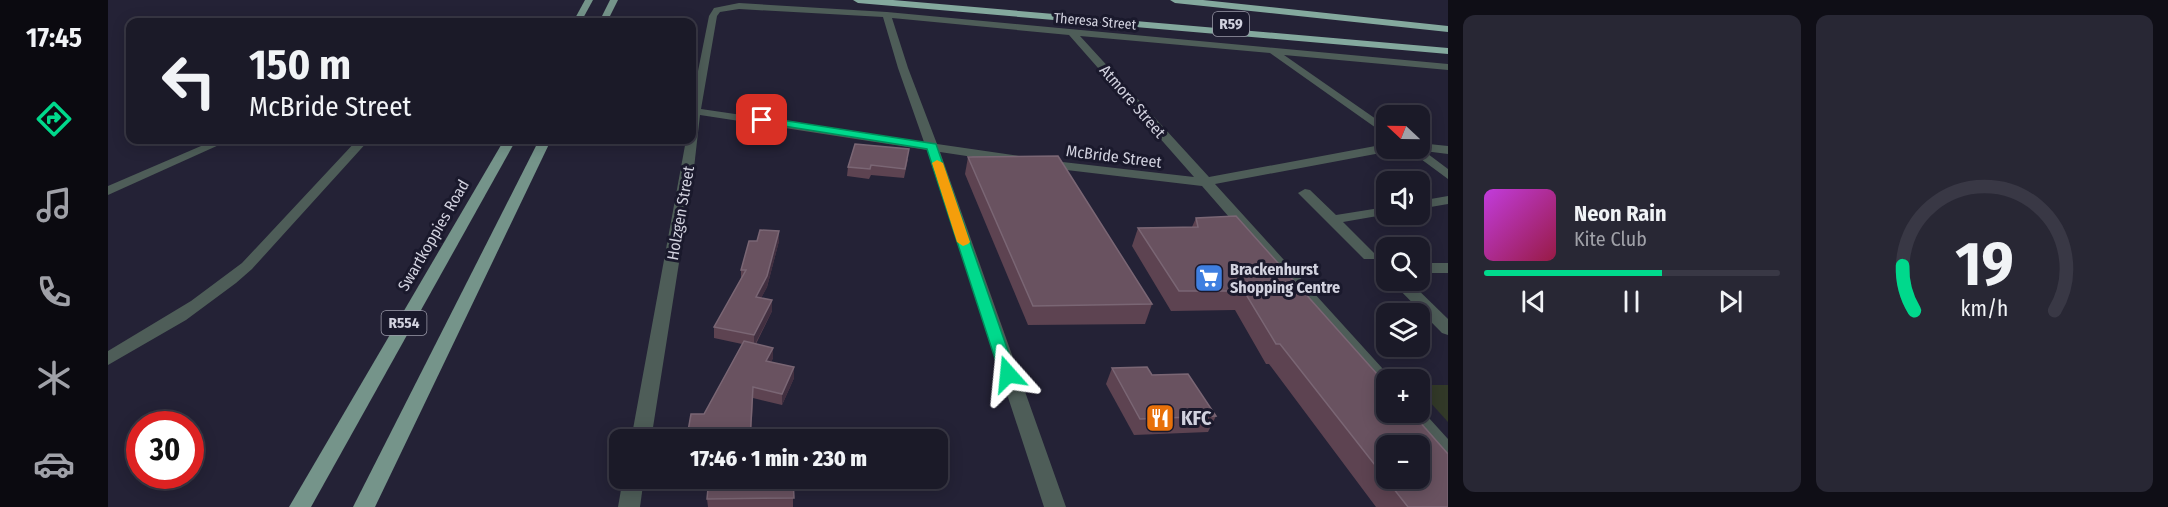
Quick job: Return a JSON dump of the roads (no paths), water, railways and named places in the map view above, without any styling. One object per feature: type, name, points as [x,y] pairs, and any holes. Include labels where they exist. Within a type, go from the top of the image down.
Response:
[{"type":"highway","points":[[858,0],[1448,50]]},
{"type":"highway","name":"R59","points":[[1175,0],[1448,27]]},
{"type":"highway","points":[[1224,0],[1448,27]]},
{"type":"highway","name":"R59","points":[[1093,8],[1448,50]]},
{"type":"main road","points":[[579,18],[589,0]]},
{"type":"main road","points":[[605,18],[614,0]]},
{"type":"main road","name":"Swartkoppies Road","points":[[300,507],[508,144]]},
{"type":"main road","name":"R554","points":[[364,507],[543,144]]},
{"type":"street","name":"Theresa Street","points":[[739,6],[887,15],[1448,67]]},
{"type":"street","name":"Holzgen Street","points":[[696,106],[715,12],[739,6]]},
{"type":"street","points":[[887,15],[903,68],[1008,374],[1028,423],[1055,507]]},
{"type":"street","name":"Atmore Street","points":[[1072,32],[1376,373]]},
{"type":"street","points":[[1272,51],[1376,123]]},
{"type":"street","name":"McBride Street","points":[[696,111],[1110,173],[1204,182],[1376,150]]},
{"type":"street","points":[[108,191],[215,144]]},
{"type":"street","points":[[108,359],[195,307],[228,283],[247,266],[359,144]]},
{"type":"street","name":"Holzgen Street","points":[[643,429],[691,144]]},
{"type":"street","points":[[1430,148],[1448,150]]},
{"type":"street","points":[[1427,159],[1448,174]]},
{"type":"street","points":[[1305,193],[1369,256]]},
{"type":"street","points":[[1430,203],[1448,200]]},
{"type":"street","points":[[1332,220],[1376,213]]},
{"type":"street","points":[[1430,268],[1448,268]]},
{"type":"street","points":[[1409,291],[1448,329]]},
{"type":"street","points":[[1422,423],[1448,452]]},
{"type":"street","points":[[629,507],[632,489]]},
{"type":"place","name":"Brackenhurst Shopping Centre","points":[[1209,278]]},
{"type":"place","name":"KFC","points":[[1160,418]]}]
